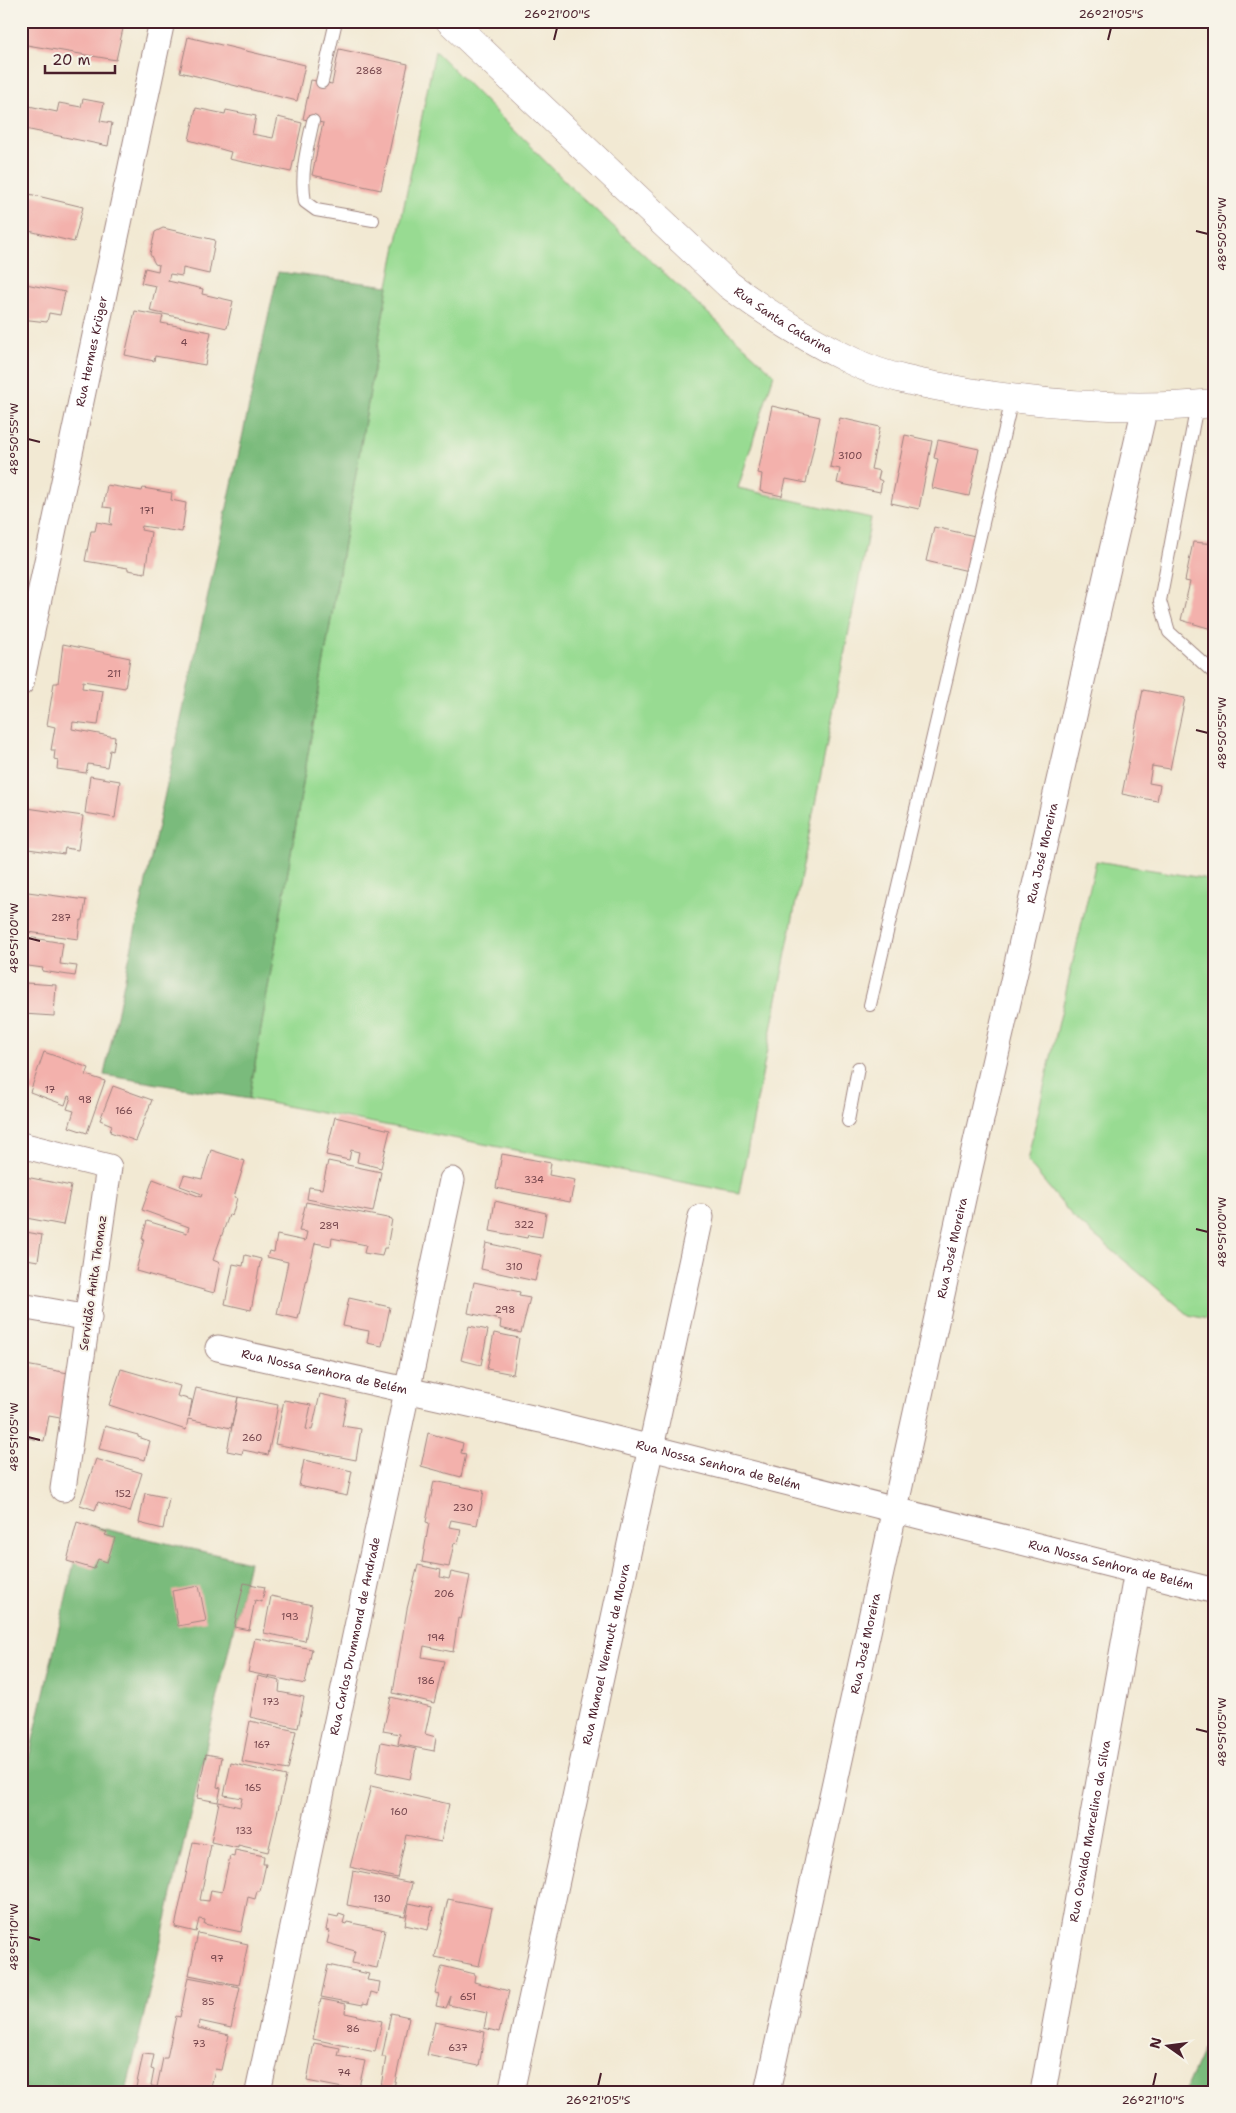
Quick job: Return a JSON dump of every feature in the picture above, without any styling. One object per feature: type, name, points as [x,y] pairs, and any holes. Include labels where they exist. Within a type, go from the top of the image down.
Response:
[{"type":"main road","name":"Rua Santa Catarina","points":[[450,21],[729,286],[774,319],[853,362],[894,377],[928,385],[1012,399],[1145,407],[1206,404]]},
{"type":"street","name":"Rua Hermes Krüger","points":[[21,682],[162,21]]},
{"type":"street","name":"Rua José Moreira","points":[[767,2092],[966,1185],[1145,407]]},
{"type":"street","name":"Servidão Anita Thomaz","points":[[21,1145],[109,1167],[89,1318],[63,1489]]},
{"type":"street","name":"Rua Carlos Drummond de Andrade","points":[[258,2092],[452,1180]]},
{"type":"street","name":"Rua Manoel Wermutt de Moura","points":[[511,2092],[701,1217]]},
{"type":"street","points":[[21,1306],[89,1318]]},
{"type":"street","name":"Rua Nossa Senhora de Belém","points":[[218,1348],[651,1448],[1215,1591]]},
{"type":"street","name":"Rua Osvaldo Marcelino da Silva","points":[[1043,2092],[1137,1571]]},
{"type":"lane","points":[[322,82],[336,21]]},
{"type":"lane","points":[[313,121],[302,184],[304,202],[316,210],[373,220]]},
{"type":"lane","points":[[870,1005],[1012,399]]},
{"type":"lane","points":[[1206,404],[1160,601],[1169,632],[1215,674]]},
{"type":"lane","points":[[848,1121],[858,1068]]},
{"type":"green space","points":[[435,51],[575,191],[774,374],[738,488],[871,518],[739,1193],[249,1099],[388,286]]},
{"type":"green space","points":[[278,272],[388,286],[249,1099],[104,1075]]},
{"type":"green space","points":[[1096,861],[1215,880],[1215,1321],[1189,1315],[1074,1218],[1027,1161]]},
{"type":"green space","points":[[83,1524],[249,1562],[126,2092],[21,2092],[21,1792]]},
{"type":"green space","points":[[1215,1979],[1215,2092],[1184,2092],[1208,2038]]},
{"type":"building","points":[[21,21],[111,21],[124,24],[116,60],[21,44]]},
{"type":"building","points":[[188,37],[305,65],[297,101],[180,72]]},
{"type":"building","points":[[339,49],[408,64],[381,190],[312,175],[323,123],[303,119],[311,80],[332,84]]},
{"type":"building","points":[[83,99],[104,103],[100,121],[112,123],[108,146],[25,129],[29,106],[57,112],[59,103],[81,107]]},
{"type":"building","points":[[196,108],[225,114],[226,110],[256,116],[252,134],[273,138],[278,117],[302,123],[291,172],[229,159],[231,152],[189,140]]},
{"type":"building","points":[[21,192],[83,207],[74,242],[21,229]]},
{"type":"building","points":[[163,228],[215,240],[209,274],[183,268],[182,276],[170,274],[168,281],[203,289],[202,294],[233,301],[227,328],[150,311],[156,286],[141,283],[145,268],[158,271],[159,265],[155,264],[150,254],[155,232]]},
{"type":"building","points":[[21,256],[28,258],[24,275],[21,274]]},
{"type":"building","points":[[21,283],[65,292],[60,315],[49,313],[47,322],[21,319]]},
{"type":"building","points":[[135,311],[163,316],[161,323],[211,332],[205,365],[155,356],[154,361],[125,355]]},
{"type":"building","points":[[772,406],[820,417],[806,483],[786,479],[782,496],[760,491],[762,474],[758,473]]},
{"type":"building","points":[[840,418],[880,427],[871,469],[880,471],[878,479],[882,481],[880,492],[837,483],[840,469],[830,467]]},
{"type":"building","points":[[905,435],[932,441],[919,509],[891,503]]},
{"type":"building","points":[[938,440],[979,449],[969,496],[932,488],[938,459],[934,458]]},
{"type":"building","points":[[107,485],[142,491],[143,488],[172,493],[171,500],[186,503],[182,532],[142,526],[141,530],[151,532],[145,573],[128,570],[128,568],[85,561],[91,531],[95,531],[97,522],[112,525],[110,522],[112,508],[103,507]]},
{"type":"building","points":[[934,527],[975,536],[968,571],[926,561]]},
{"type":"building","points":[[1193,542],[1215,544],[1215,630],[1181,620],[1190,582],[1185,581]]},
{"type":"building","points":[[63,644],[130,658],[125,688],[83,681],[82,688],[103,691],[98,725],[73,722],[72,729],[115,737],[113,751],[110,750],[107,767],[88,764],[86,773],[57,769],[58,760],[54,759],[55,750],[51,750],[55,727],[47,725],[54,683],[58,683]]},
{"type":"building","points":[[1143,690],[1185,698],[1170,769],[1152,766],[1149,783],[1160,785],[1157,801],[1122,794]]},
{"type":"building","points":[[90,776],[120,781],[115,818],[85,813]]},
{"type":"building","points":[[27,808],[83,816],[78,850],[65,848],[64,854],[21,848]]},
{"type":"building","points":[[21,891],[86,900],[83,919],[80,921],[78,939],[21,931]]},
{"type":"building","points":[[21,936],[63,943],[60,964],[77,966],[75,976],[42,971],[43,968],[21,965]]},
{"type":"building","points":[[26,983],[56,985],[54,1016],[23,1014]]},
{"type":"building","points":[[44,1052],[89,1068],[86,1075],[105,1081],[87,1133],[69,1127],[74,1111],[67,1109],[71,1097],[68,1096],[65,1105],[30,1092]]},
{"type":"building","points":[[113,1086],[152,1100],[136,1141],[110,1132],[112,1125],[100,1120]]},
{"type":"building","points":[[335,1117],[390,1130],[381,1168],[357,1162],[359,1152],[351,1150],[349,1160],[326,1155]]},
{"type":"building","points":[[211,1150],[245,1161],[234,1197],[237,1198],[232,1216],[229,1215],[213,1260],[220,1263],[214,1293],[136,1271],[147,1221],[187,1233],[189,1227],[142,1210],[153,1179],[201,1197],[202,1194],[180,1186],[184,1175],[202,1179]]},
{"type":"building","points":[[502,1154],[551,1163],[549,1175],[575,1180],[570,1202],[496,1188]]},
{"type":"building","points":[[328,1161],[381,1172],[373,1212],[307,1199],[309,1187],[322,1189]]},
{"type":"building","points":[[21,1176],[71,1186],[63,1225],[21,1217]]},
{"type":"building","points":[[495,1201],[546,1213],[542,1237],[528,1235],[527,1238],[490,1231]]},
{"type":"building","points":[[306,1202],[392,1219],[387,1248],[384,1248],[382,1256],[364,1253],[366,1245],[332,1238],[331,1246],[315,1243],[298,1319],[277,1314],[288,1262],[267,1257],[269,1251],[274,1252],[277,1235],[305,1241],[307,1232],[299,1231]]},
{"type":"building","points":[[21,1231],[42,1235],[38,1261],[21,1258]]},
{"type":"building","points":[[486,1243],[541,1255],[535,1281],[481,1269]]},
{"type":"building","points":[[245,1255],[261,1259],[251,1310],[225,1304],[233,1264],[243,1266]]},
{"type":"building","points":[[474,1282],[520,1292],[519,1296],[530,1298],[521,1333],[500,1328],[501,1320],[468,1313]]},
{"type":"building","points":[[349,1298],[390,1307],[382,1346],[367,1343],[369,1331],[343,1326]]},
{"type":"building","points":[[469,1326],[488,1330],[481,1365],[461,1360]]},
{"type":"building","points":[[494,1333],[519,1338],[513,1374],[487,1369]]},
{"type":"building","points":[[21,1364],[68,1373],[60,1418],[49,1416],[44,1441],[24,1437],[26,1429],[21,1429]]},
{"type":"building","points":[[121,1369],[180,1386],[177,1396],[192,1400],[189,1417],[196,1388],[238,1397],[231,1428],[188,1419],[186,1430],[109,1405]]},
{"type":"building","points":[[320,1394],[347,1400],[342,1426],[361,1429],[356,1460],[275,1444],[284,1400],[311,1405],[306,1429],[312,1430]]},
{"type":"building","points":[[238,1397],[278,1405],[268,1455],[243,1450],[242,1454],[227,1451]]},
{"type":"building","points":[[105,1426],[138,1435],[138,1437],[150,1441],[145,1460],[99,1449]]},
{"type":"building","points":[[428,1433],[463,1443],[461,1453],[466,1454],[461,1477],[421,1466]]},
{"type":"building","points":[[96,1459],[142,1473],[130,1512],[98,1502],[95,1510],[80,1505]]},
{"type":"building","points":[[304,1460],[352,1471],[347,1496],[299,1486]]},
{"type":"building","points":[[434,1481],[484,1491],[477,1525],[451,1520],[449,1527],[461,1529],[458,1544],[454,1543],[449,1567],[422,1562],[429,1523],[426,1522]]},
{"type":"building","points":[[145,1493],[169,1498],[163,1529],[139,1523]]},
{"type":"building","points":[[77,1522],[107,1532],[105,1535],[115,1538],[107,1562],[98,1559],[94,1569],[67,1561]]},
{"type":"building","points":[[418,1565],[441,1570],[440,1577],[449,1579],[451,1572],[470,1576],[461,1619],[458,1618],[453,1652],[424,1646],[422,1657],[444,1661],[434,1703],[393,1693],[407,1609]]},
{"type":"building","points":[[244,1583],[265,1587],[262,1602],[255,1600],[249,1630],[234,1627]]},
{"type":"building","points":[[199,1586],[206,1621],[178,1626],[172,1591]]},
{"type":"building","points":[[271,1596],[312,1605],[305,1641],[264,1633]]},
{"type":"building","points":[[255,1638],[312,1649],[305,1684],[248,1672]]},
{"type":"building","points":[[258,1676],[280,1681],[279,1692],[304,1697],[298,1728],[250,1717]]},
{"type":"building","points":[[391,1697],[431,1707],[425,1734],[436,1737],[434,1751],[398,1744],[400,1734],[383,1731]]},
{"type":"building","points":[[250,1721],[296,1731],[288,1770],[242,1762]]},
{"type":"building","points":[[381,1742],[416,1749],[410,1779],[376,1772]]},
{"type":"building","points":[[206,1754],[222,1757],[217,1787],[221,1788],[218,1802],[197,1798]]},
{"type":"building","points":[[231,1763],[286,1776],[268,1852],[238,1845],[238,1848],[211,1842],[219,1802],[240,1807],[242,1798],[224,1795]]},
{"type":"building","points":[[371,1786],[449,1804],[441,1842],[406,1835],[397,1878],[350,1867]]},
{"type":"building","points":[[193,1842],[211,1845],[200,1900],[209,1901],[211,1890],[222,1892],[230,1856],[234,1857],[235,1850],[264,1856],[263,1864],[266,1864],[260,1891],[257,1891],[255,1899],[248,1897],[241,1932],[204,1924],[205,1920],[199,1919],[196,1932],[175,1927]]},
{"type":"building","points":[[353,1871],[412,1883],[405,1916],[347,1905]]},
{"type":"building","points":[[448,1899],[492,1908],[479,1966],[435,1957]]},
{"type":"building","points":[[409,1903],[433,1908],[428,1930],[405,1925]]},
{"type":"building","points":[[339,1914],[345,1916],[343,1923],[346,1924],[347,1922],[385,1930],[377,1968],[352,1963],[355,1951],[327,1943],[330,1931],[326,1930],[329,1915],[338,1917]]},
{"type":"building","points":[[198,1933],[248,1944],[239,1985],[189,1975]]},
{"type":"building","points":[[328,1965],[369,1974],[367,1980],[380,1982],[378,1994],[371,1992],[368,2004],[363,2003],[363,2005],[321,1997]]},
{"type":"building","points":[[442,1966],[475,1974],[474,1982],[509,1991],[499,2032],[484,2028],[487,2013],[449,2005],[451,1996],[446,2008],[436,2006],[439,1994],[435,1993]]},
{"type":"building","points":[[188,1977],[240,1987],[231,2028],[199,2021],[198,2028],[229,2035],[221,2070],[215,2069],[210,2092],[135,2092],[143,2054],[154,2055],[151,2069],[154,2070],[151,2086],[157,2087],[163,2058],[167,2058],[176,2016],[180,2017]]},
{"type":"building","points":[[321,1999],[346,2004],[345,2013],[382,2021],[375,2052],[313,2039]]},
{"type":"building","points":[[391,2013],[409,2017],[393,2092],[380,2092],[386,2057],[382,2057]]},
{"type":"building","points":[[435,2022],[485,2032],[479,2066],[427,2055]]},
{"type":"building","points":[[314,2043],[340,2048],[338,2056],[365,2061],[358,2091],[307,2081]]},
{"type":"building","points":[[304,2087],[323,2091],[302,2092]]}]
